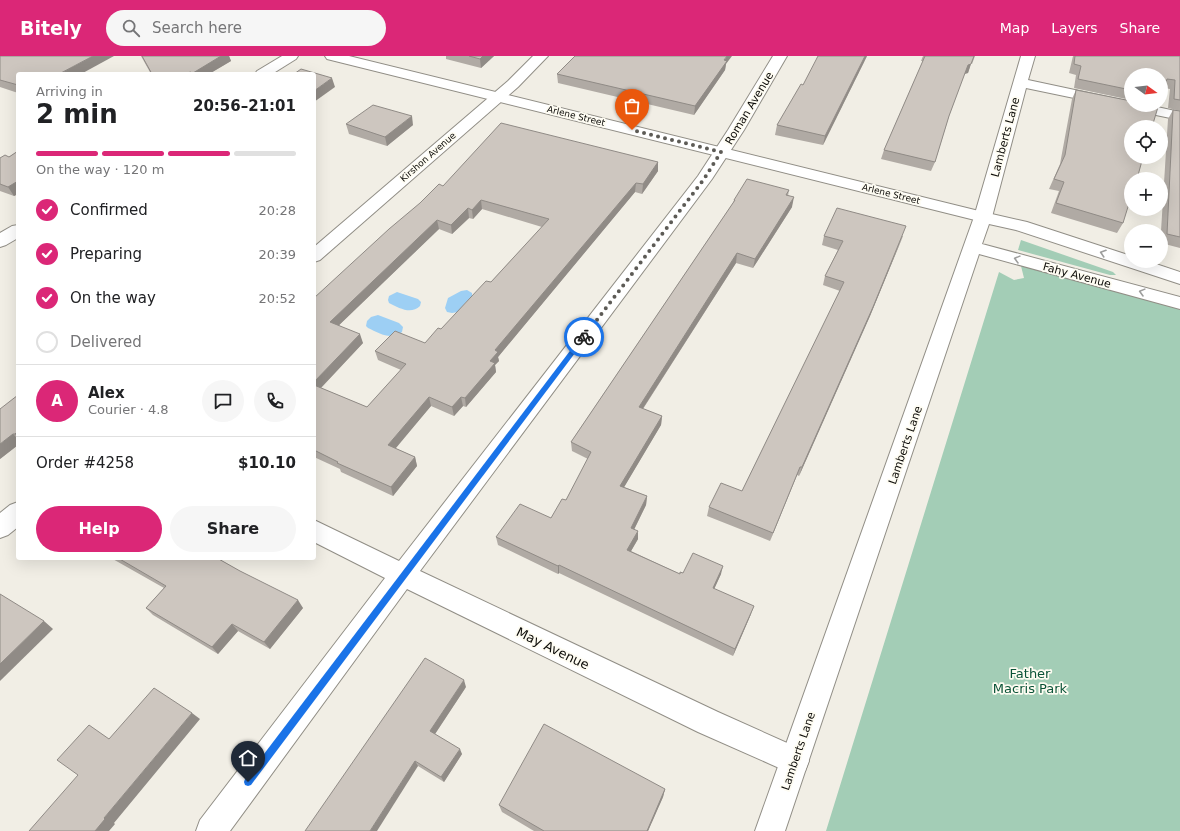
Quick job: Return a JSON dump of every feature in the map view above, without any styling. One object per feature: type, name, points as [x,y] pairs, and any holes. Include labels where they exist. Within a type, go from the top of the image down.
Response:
[{"type":"street","points":[[265,72],[291,56]]},
{"type":"street","name":"Arlene Street","points":[[332,56],[983,217]]},
{"type":"street","name":"Kirshon Avenue","points":[[316,254],[498,97],[541,56]]},
{"type":"street","name":"Roman Avenue","points":[[211,831],[403,575],[704,179],[780,56]]},
{"type":"street","name":"Lamberts Lane","points":[[770,831],[983,217],[1028,56]]},
{"type":"street","points":[[1020,83],[1180,116]]},
{"type":"street","points":[[983,217],[1021,226],[1180,278]]},
{"type":"street","points":[[0,241],[16,231]]},
{"type":"street","name":"Fahy Avenue","points":[[973,247],[1180,303]]},
{"type":"street","points":[[0,528],[16,514]]},
{"type":"street","name":"May Avenue","points":[[316,531],[403,575],[721,728],[795,761]]},
{"type":"green space","points":[[1021,240],[1113,272],[1116,275],[1110,275],[1018,250]]},
{"type":"green space","name":"Father Macris Park","points":[[1021,266],[1180,309],[1180,831],[826,831],[999,272],[1014,280],[1024,278]]},
{"type":"water","points":[[467,290],[472,293],[472,297],[458,312],[447,312],[445,308],[448,298],[461,291]]},
{"type":"water","points":[[397,292],[418,299],[421,302],[420,306],[413,310],[405,310],[389,303],[389,296]]},
{"type":"water","points":[[378,315],[399,323],[403,327],[402,332],[398,335],[389,336],[368,328],[366,326],[367,321],[371,317]]},
{"type":"building","points":[[0,56],[93,56],[63,72],[16,72],[16,84],[0,80]]},
{"type":"building","points":[[142,56],[221,56],[195,72],[151,72]]},
{"type":"building","points":[[469,56],[483,56],[480,59]]},
{"type":"building","points":[[575,56],[727,56],[724,60],[727,61],[695,106],[557,74]]},
{"type":"building","points":[[818,56],[865,56],[825,136],[777,125],[801,84],[803,85]]},
{"type":"building","points":[[925,56],[974,56],[971,64],[968,65],[949,116],[935,162],[884,150]]},
{"type":"building","points":[[1075,56],[1180,56],[1180,100],[1174,99],[1175,80],[1168,79],[1168,68],[1124,68],[1124,89],[1078,79],[1081,66],[1074,64]]},
{"type":"building","points":[[301,69],[311,72],[297,72]]},
{"type":"building","points":[[316,73],[332,78],[316,90]]},
{"type":"building","points":[[1076,90],[1124,100],[1124,112],[1156,112],[1154,120],[1124,120],[1124,164],[1141,164],[1139,172],[1124,172],[1125,216],[1123,223],[1056,203],[1064,182],[1054,179],[1065,155]]},
{"type":"building","points":[[373,105],[412,116],[385,137],[346,124]]},
{"type":"building","points":[[1173,110],[1180,111],[1180,237],[1168,234]]},
{"type":"building","points":[[501,123],[658,162],[643,184],[636,183],[495,350],[498,352],[490,361],[495,363],[465,398],[461,397],[452,407],[429,397],[388,445],[415,457],[391,487],[337,463],[338,462],[316,451],[316,386],[367,407],[406,364],[375,351],[395,331],[425,343],[438,328],[441,329],[486,281],[491,282],[549,219],[481,200],[472,210],[468,208],[451,225],[437,220],[330,322],[360,334],[316,380],[316,296],[389,229],[420,203],[439,184],[443,186]]},
{"type":"building","points":[[16,152],[16,182],[8,187],[0,184],[0,158],[5,155],[9,157]]},
{"type":"building","points":[[747,179],[789,190],[786,195],[794,197],[755,259],[737,253],[639,407],[662,416],[620,486],[647,496],[631,528],[638,531],[627,550],[680,574],[680,572],[683,573],[693,553],[723,566],[713,588],[754,606],[735,649],[559,565],[558,566],[496,537],[520,504],[551,518],[562,499],[566,500],[591,452],[571,442],[735,200]]},
{"type":"building","points":[[837,208],[906,226],[873,307],[802,467],[800,467],[773,533],[709,507],[721,483],[742,491],[844,282],[825,276],[843,241],[824,236]]},
{"type":"building","points":[[16,397],[16,433],[0,444],[0,409]]},
{"type":"building","points":[[121,560],[221,560],[298,600],[264,642],[232,624],[212,647],[146,608],[166,586]]},
{"type":"building","points":[[0,594],[44,621],[0,664]]},
{"type":"building","points":[[425,658],[464,680],[430,731],[460,749],[441,777],[415,761],[370,831],[305,831]]},
{"type":"building","points":[[154,688],[192,713],[104,818],[105,819],[95,831],[29,831],[78,775],[57,760],[89,725],[109,739]]},
{"type":"building","points":[[544,724],[665,789],[647,831],[544,831],[499,805]]},
{"type":"way so far","points":[[584,337],[704,179],[721,152],[632,130]]},
{"type":"route","points":[[248,782],[423,548],[584,337]]}]
